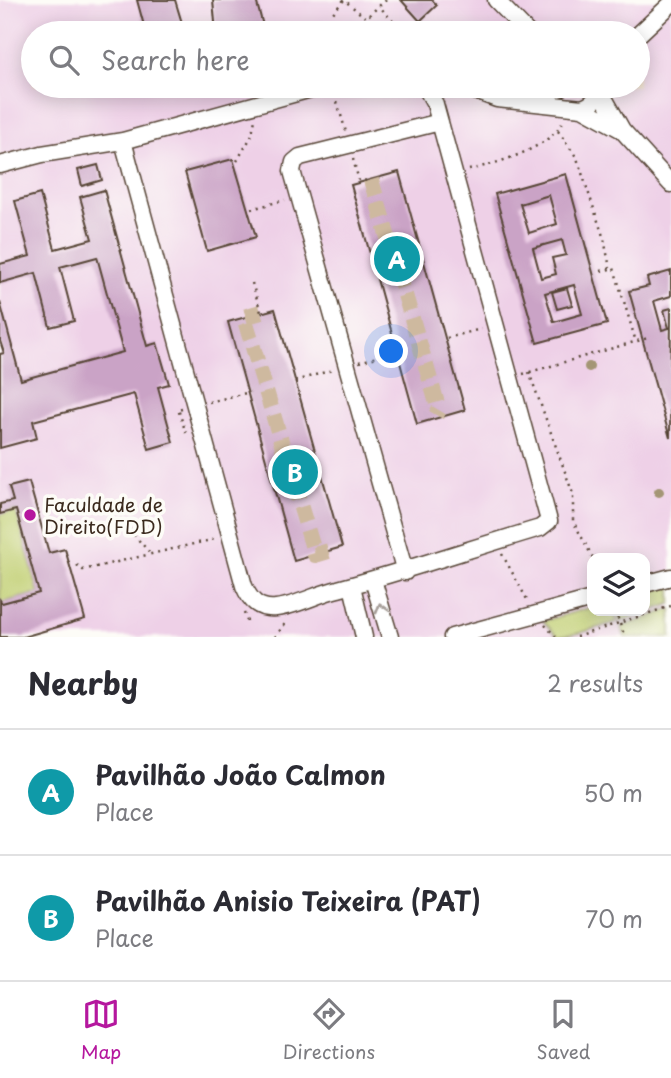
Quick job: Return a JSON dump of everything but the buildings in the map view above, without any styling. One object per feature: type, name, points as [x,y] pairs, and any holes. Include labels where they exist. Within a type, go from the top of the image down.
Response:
[{"type":"street","points":[[496,0],[516,21]]},
{"type":"street","points":[[650,24],[671,4]]},
{"type":"street","points":[[0,165],[42,154],[123,141],[279,98]]},
{"type":"street","points":[[123,141],[248,597],[255,605],[275,608],[405,572],[540,528],[546,525],[549,517],[432,98]]},
{"type":"street","points":[[435,104],[437,98]]},
{"type":"street","points":[[494,98],[574,107],[591,105],[597,98]]},
{"type":"street","points":[[516,100],[523,98]]},
{"type":"street","points":[[568,98],[574,107],[622,130]]},
{"type":"street","points":[[604,98],[622,130],[671,184]]},
{"type":"street","points":[[405,572],[292,171],[294,162],[300,157],[440,122]]},
{"type":"street","points":[[650,583],[671,577]]},
{"type":"street","points":[[373,580],[390,637]]},
{"type":"street","points":[[352,586],[364,637]]},
{"type":"street","points":[[452,637],[587,599]]},
{"type":"path","points":[[331,21],[332,14],[344,0],[366,18],[386,0]]},
{"type":"path","points":[[379,6],[393,21]]},
{"type":"path","points":[[454,174],[513,159],[558,131],[574,107]]},
{"type":"path","points":[[237,161],[251,137],[259,112]]},
{"type":"path","points":[[558,131],[577,158],[604,239],[610,268]]},
{"type":"path","points":[[251,209],[298,197]]},
{"type":"path","points":[[601,271],[614,268],[636,342]]},
{"type":"path","points":[[252,283],[261,312]]},
{"type":"path","points":[[447,338],[495,324]]},
{"type":"path","points":[[510,378],[648,338]]},
{"type":"path","points":[[529,372],[573,494],[573,521],[590,553]]},
{"type":"path","points":[[195,405],[250,392]]},
{"type":"path","points":[[120,519],[151,554]]},
{"type":"path","points":[[77,565],[83,570],[219,538]]},
{"type":"path","points":[[495,542],[536,614]]},
{"type":"path","points":[[576,637],[671,606]]},
{"type":"path","points":[[244,612],[248,624]]},
{"type":"path","points":[[617,616],[625,637]]},
{"type":"path","points":[[275,637],[289,619]]},
{"type":"shaded area","points":[[0,0],[671,0],[671,637],[0,637]]},
{"type":"green space","points":[[16,510],[39,593],[2,603],[0,514]]},
{"type":"green space","points":[[671,585],[671,604],[650,611],[650,591]]},
{"type":"green space","points":[[587,608],[587,616],[615,616],[617,622],[558,637],[543,621]]},
{"type":"green space","points":[[671,609],[671,637],[625,637],[621,627]]},
{"type":"green space","points":[[618,616],[637,616],[620,622]]},
{"type":"tunnel","points":[[371,180],[439,410],[436,415]]},
{"type":"tunnel","points":[[261,312],[244,317],[315,555],[332,550]]},
{"type":"place","name":"Pavilhão João Calmon","points":[[397,259]]},
{"type":"place","name":"Pavilhão Anisio Teixeira (PAT)","points":[[295,472]]},
{"type":"place","name":"Faculdade de Direito(FDD)","points":[[30,515]]}]
